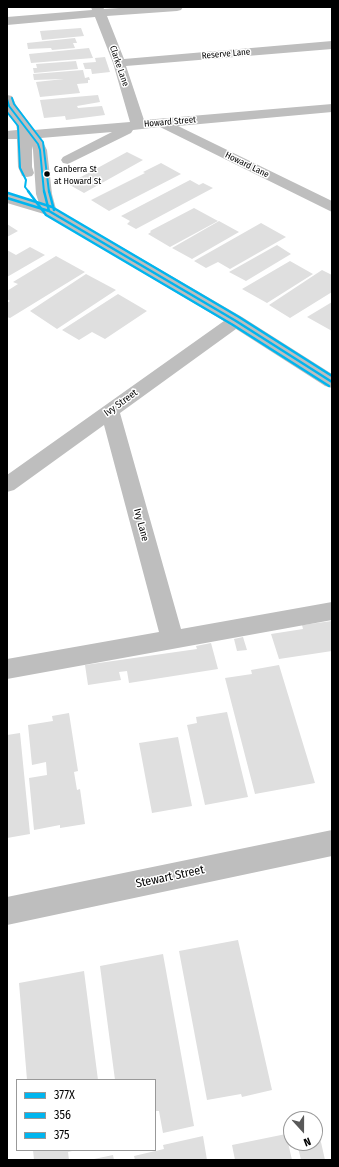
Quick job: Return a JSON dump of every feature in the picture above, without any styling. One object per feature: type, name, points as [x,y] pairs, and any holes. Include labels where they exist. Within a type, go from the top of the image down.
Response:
[{"type":"street","points":[[7,21],[98,10],[177,7]]},
{"type":"street","name":"Clarke Lane","points":[[98,10],[119,62],[137,125]]},
{"type":"street","name":"Reserve Lane","points":[[119,62],[332,45]]},
{"type":"street","points":[[8,106],[40,150],[44,194],[49,210]]},
{"type":"street","name":"Howard Street","points":[[7,135],[26,131],[137,125],[332,108]]},
{"type":"street","name":"Howard Lane","points":[[162,123],[332,207]]},
{"type":"street","points":[[68,160],[137,125]]},
{"type":"street","points":[[26,131],[25,167],[29,179],[49,210]]},
{"type":"street","points":[[7,168],[18,169],[29,179]]},
{"type":"street","points":[[7,197],[21,193],[29,179]]},
{"type":"street","points":[[7,197],[49,210],[236,321],[332,382]]},
{"type":"street","name":"Ivy Street","points":[[7,485],[236,321]]},
{"type":"street","name":"Ivy Lane","points":[[110,411],[172,639]]},
{"type":"street","points":[[7,670],[332,611]]},
{"type":"street","name":"Stewart Street","points":[[7,911],[332,843]]},
{"type":"building","points":[[81,28],[84,36],[42,40],[40,31]]},
{"type":"building","points":[[75,38],[77,43],[73,43],[75,48],[52,50],[51,48],[28,49],[27,43]]},
{"type":"building","points":[[89,48],[93,58],[31,63],[29,54]]},
{"type":"building","points":[[105,57],[110,72],[92,74],[91,69],[85,69],[83,63],[96,62],[95,58]]},
{"type":"building","points":[[76,61],[78,69],[34,73],[33,68],[37,68],[36,64]]},
{"type":"building","points":[[83,70],[85,78],[89,77],[90,80],[88,80],[88,83],[77,84],[80,93],[40,97],[36,82],[64,79],[34,80],[33,74]]},
{"type":"building","points":[[98,95],[100,102],[77,106],[78,108],[102,106],[105,115],[66,120],[65,116],[44,118],[40,100]]},
{"type":"building","points":[[127,152],[143,160],[84,193],[68,184]]},
{"type":"building","points":[[161,163],[181,174],[109,211],[91,200],[145,173],[143,172]]},
{"type":"building","points":[[190,180],[199,185],[203,183],[213,188],[136,229],[127,224],[130,221],[121,216]]},
{"type":"building","points":[[194,208],[218,221],[170,247],[148,234],[151,232],[150,231]]},
{"type":"building","points":[[219,221],[239,232],[192,259],[172,248]]},
{"type":"building","points":[[261,223],[286,237],[230,269],[218,262],[206,268],[194,261]]},
{"type":"building","points":[[7,224],[18,231],[7,237]]},
{"type":"building","points":[[277,245],[291,254],[246,281],[229,272]]},
{"type":"building","points":[[30,247],[45,255],[7,277],[7,250],[16,255]]},
{"type":"building","points":[[56,256],[85,272],[10,318],[7,317],[7,303],[10,301],[7,299],[7,291],[18,284],[13,282]]},
{"type":"building","points":[[290,261],[313,274],[267,303],[242,289]]},
{"type":"building","points":[[322,270],[332,275],[332,292],[290,318],[269,305]]},
{"type":"building","points":[[86,274],[116,290],[57,329],[30,311]]},
{"type":"building","points":[[118,294],[147,311],[105,339],[92,332],[79,340],[62,330]]},
{"type":"building","points":[[332,302],[332,331],[307,317]]},
{"type":"building","points":[[332,621],[332,651],[279,659],[271,634],[303,629],[302,625]]},
{"type":"building","points":[[243,637],[247,650],[237,651],[234,639]]},
{"type":"building","points":[[211,643],[218,669],[129,683],[127,671],[119,672],[121,680],[88,685],[85,665],[197,649],[196,646]]},
{"type":"building","points":[[279,665],[315,783],[255,794],[225,678],[252,674],[251,670]]},
{"type":"building","points":[[227,712],[248,797],[205,805],[187,725],[197,723],[196,717]]},
{"type":"building","points":[[69,713],[78,771],[74,772],[77,790],[80,789],[85,824],[60,828],[60,825],[34,830],[29,778],[47,775],[46,762],[32,765],[28,725],[53,721],[52,716]]},
{"type":"building","points":[[20,733],[30,834],[7,838],[7,735]]},
{"type":"building","points":[[178,737],[192,806],[152,813],[139,743]]},
{"type":"building","points":[[238,940],[272,1090],[242,1097],[241,1094],[207,1100],[179,951]]},
{"type":"building","points":[[163,954],[194,1126],[163,1133],[159,1111],[156,1111],[156,1079],[115,1079],[100,966]]},
{"type":"building","points":[[84,971],[98,1079],[27,1079],[19,983]]},
{"type":"building","points":[[283,1135],[283,1151],[290,1151],[292,1160],[235,1160],[232,1145]]},
{"type":"building","points":[[203,1136],[207,1160],[135,1160],[134,1156],[164,1149],[163,1145]]},
{"type":"building","points":[[33,1151],[72,1151],[68,1152],[69,1160],[34,1160]]},
{"type":"building","points":[[299,1151],[323,1151],[325,1160],[301,1160]]},
{"type":"building","points":[[113,1155],[114,1160],[94,1160],[94,1159]]},
{"type":"transit line","name":"375","points":[[12,98],[14,104],[43,142],[49,193],[54,210]]},
{"type":"transit line","name":"377X","points":[[7,99],[9,106],[38,144],[40,150],[44,194],[49,211]]},
{"type":"transit line","name":"356","points":[[7,112],[18,126],[20,168],[26,180],[25,187],[46,215],[233,325],[329,386]]},
{"type":"transit line","name":"375","points":[[8,193],[52,207],[239,317],[332,376]]},
{"type":"transit line","name":"377X","points":[[7,198],[49,211],[236,321],[332,382]]},
{"type":"place","name":"Canberra St at Howard St","points":[[47,174]]}]
